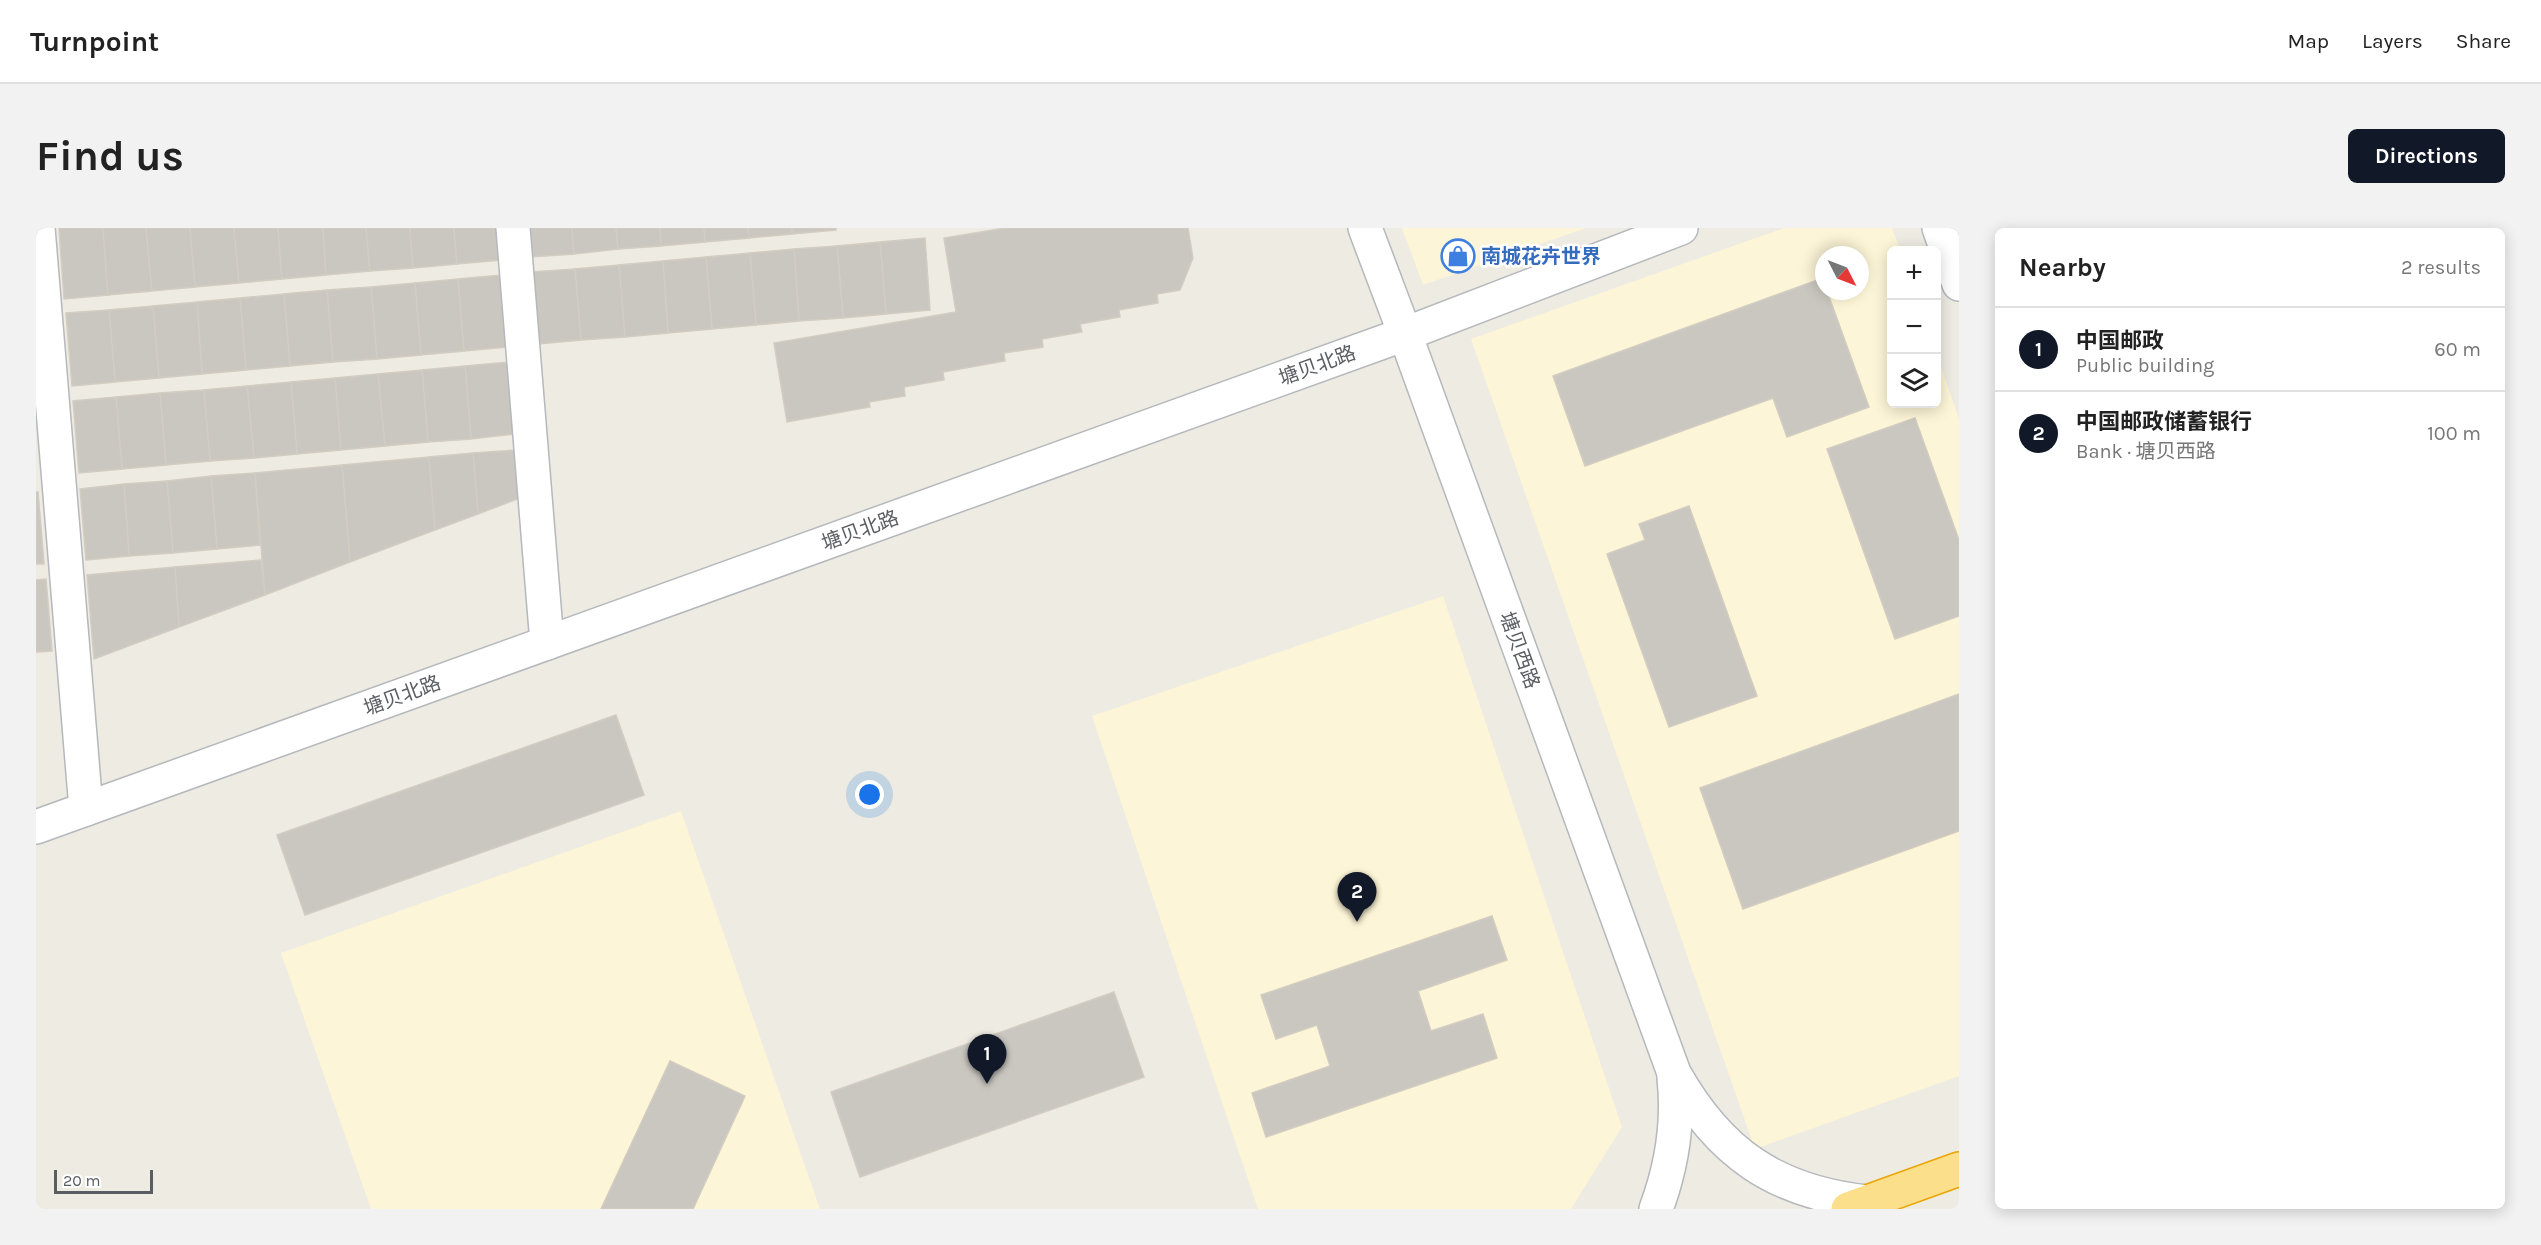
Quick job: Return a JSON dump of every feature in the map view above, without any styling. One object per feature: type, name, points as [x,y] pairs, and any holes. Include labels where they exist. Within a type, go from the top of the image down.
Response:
[{"type":"highway","points":[[1858,1206],[1959,1169]]},
{"type":"street","points":[[38,228],[86,809]]},
{"type":"street","points":[[513,228],[547,642]]},
{"type":"street","name":"塘贝西路","points":[[1365,228],[1674,1073]]},
{"type":"street","name":"塘贝北路","points":[[36,827],[1405,334],[1681,228]]},
{"type":"street","points":[[1939,228],[1959,284]]},
{"type":"street","points":[[1674,1073],[1688,1099],[1706,1123],[1727,1145],[1751,1163],[1778,1179],[1806,1191],[1858,1206]]},
{"type":"street","points":[[1656,1209],[1666,1182],[1674,1146],[1677,1100],[1674,1073]]},
{"type":"shaded area","name":"南城花卉世界","points":[[1402,228],[1586,228],[1423,285]]},
{"type":"shaded area","points":[[1784,228],[1892,228],[1899,246],[1887,246],[1887,408],[1941,408],[1941,367],[1959,419],[1959,1076],[1755,1149],[1471,339]]},
{"type":"shaded area","points":[[1443,596],[1622,1127],[1571,1209],[1258,1209],[1092,716]]},
{"type":"shaded area","points":[[681,811],[820,1209],[371,1209],[281,953]]},
{"type":"building","points":[[59,228],[103,228],[108,295],[64,299]]},
{"type":"building","points":[[103,228],[146,228],[152,291],[108,295]]},
{"type":"building","points":[[146,228],[190,228],[195,287],[152,291]]},
{"type":"building","points":[[190,228],[234,228],[239,283],[195,287]]},
{"type":"building","points":[[234,228],[278,228],[282,279],[239,283]]},
{"type":"building","points":[[278,228],[323,228],[326,275],[282,279]]},
{"type":"building","points":[[323,228],[366,228],[370,271],[326,275]]},
{"type":"building","points":[[366,228],[410,228],[413,268],[370,271]]},
{"type":"building","points":[[410,228],[454,228],[457,264],[413,268]]},
{"type":"building","points":[[454,228],[498,228],[501,260],[457,264]]},
{"type":"building","points":[[528,228],[572,228],[574,254],[530,257]]},
{"type":"building","points":[[572,228],[616,228],[618,249],[574,254]]},
{"type":"building","points":[[616,228],[660,228],[661,246],[618,249]]},
{"type":"building","points":[[660,228],[704,228],[705,242],[661,246]]},
{"type":"building","points":[[704,228],[748,228],[749,238],[705,242]]},
{"type":"building","points":[[748,228],[792,228],[792,234],[749,238]]},
{"type":"building","points":[[792,228],[836,228],[836,230],[792,234]]},
{"type":"building","points":[[1005,228],[1188,228],[1193,258],[1180,290],[1157,294],[1158,303],[1119,310],[1120,317],[1080,324],[1082,332],[1042,339],[1043,347],[1004,353],[1005,361],[943,372],[944,380],[904,387],[905,396],[869,402],[870,407],[787,422],[774,343],[956,312],[944,238]]},
{"type":"building","points":[[925,238],[930,310],[886,314],[880,242]]},
{"type":"building","points":[[880,242],[886,314],[843,318],[837,246]]},
{"type":"building","points":[[837,246],[843,318],[799,321],[794,249]]},
{"type":"building","points":[[794,249],[799,321],[756,325],[750,253]]},
{"type":"building","points":[[750,253],[756,325],[712,329],[706,257]]},
{"type":"building","points":[[706,257],[712,329],[668,333],[663,261]]},
{"type":"building","points":[[663,261],[668,333],[625,337],[619,265]]},
{"type":"building","points":[[619,265],[625,337],[581,340],[575,269]]},
{"type":"building","points":[[575,269],[581,340],[538,344],[531,272]]},
{"type":"building","points":[[502,275],[508,347],[464,351],[458,279]]},
{"type":"building","points":[[458,279],[464,351],[421,355],[415,283]]},
{"type":"building","points":[[1815,281],[1815,300],[1830,300],[1869,407],[1787,437],[1773,398],[1585,466],[1553,376]]},
{"type":"building","points":[[415,283],[421,355],[377,359],[371,287]]},
{"type":"building","points":[[371,287],[377,359],[333,362],[327,290]]},
{"type":"building","points":[[327,290],[333,362],[290,366],[284,294]]},
{"type":"building","points":[[284,294],[290,366],[246,370],[240,298]]},
{"type":"building","points":[[240,298],[246,370],[202,374],[197,302]]},
{"type":"building","points":[[197,302],[202,374],[159,378],[153,306]]},
{"type":"building","points":[[153,306],[159,378],[115,382],[109,310]]},
{"type":"building","points":[[109,310],[115,382],[72,386],[66,313]]},
{"type":"building","points":[[509,362],[515,434],[471,439],[465,366]]},
{"type":"building","points":[[465,366],[471,439],[428,442],[422,370]]},
{"type":"building","points":[[422,370],[428,442],[385,446],[378,374]]},
{"type":"building","points":[[378,374],[385,446],[341,450],[335,378]]},
{"type":"building","points":[[335,378],[341,450],[297,454],[291,382]]},
{"type":"building","points":[[291,382],[297,454],[254,458],[247,386]]},
{"type":"building","points":[[247,386],[254,458],[210,461],[204,390]]},
{"type":"building","points":[[204,390],[210,461],[166,465],[160,393]]},
{"type":"building","points":[[160,393],[166,465],[122,469],[116,397]]},
{"type":"building","points":[[116,397],[122,469],[79,473],[73,401]]},
{"type":"building","points":[[1915,418],[1959,540],[1959,616],[1895,639],[1827,449]]},
{"type":"building","points":[[517,450],[520,498],[478,514],[473,453]]},
{"type":"building","points":[[473,453],[478,514],[435,530],[429,457]]},
{"type":"building","points":[[429,457],[435,530],[350,562],[342,465]]},
{"type":"building","points":[[342,465],[350,562],[265,595],[255,473]]},
{"type":"building","points":[[255,473],[260,545],[217,549],[211,476]]},
{"type":"building","points":[[211,476],[217,549],[173,553],[167,481]]},
{"type":"building","points":[[167,481],[173,553],[129,556],[124,484]]},
{"type":"building","points":[[124,484],[129,556],[86,560],[80,489]]},
{"type":"building","points":[[36,492],[38,492],[44,564],[36,564]]},
{"type":"building","points":[[1689,506],[1757,696],[1669,727],[1607,554],[1645,540],[1639,524]]},
{"type":"building","points":[[261,560],[265,595],[179,627],[175,567]]},
{"type":"building","points":[[175,567],[179,627],[94,659],[87,575]]},
{"type":"building","points":[[46,579],[52,651],[36,652],[36,580]]},
{"type":"building","points":[[1959,694],[1959,831],[1743,909],[1700,788]]},
{"type":"building","points":[[616,715],[644,795],[305,915],[277,835]]},
{"type":"building","points":[[1492,916],[1507,960],[1418,991],[1431,1031],[1483,1014],[1497,1058],[1266,1137],[1252,1093],[1330,1066],[1317,1025],[1276,1039],[1261,995]]},
{"type":"building","points":[[1114,992],[1144,1077],[860,1177],[831,1092]]},
{"type":"building","points":[[670,1061],[745,1096],[693,1209],[601,1209]]},
{"type":"place","name":"南城花卉世界","points":[[1458,256]]},
{"type":"place","name":"中国邮政储蓄银行","points":[[1357,922]]},
{"type":"place","name":"中国邮政","points":[[987,1084]]}]
